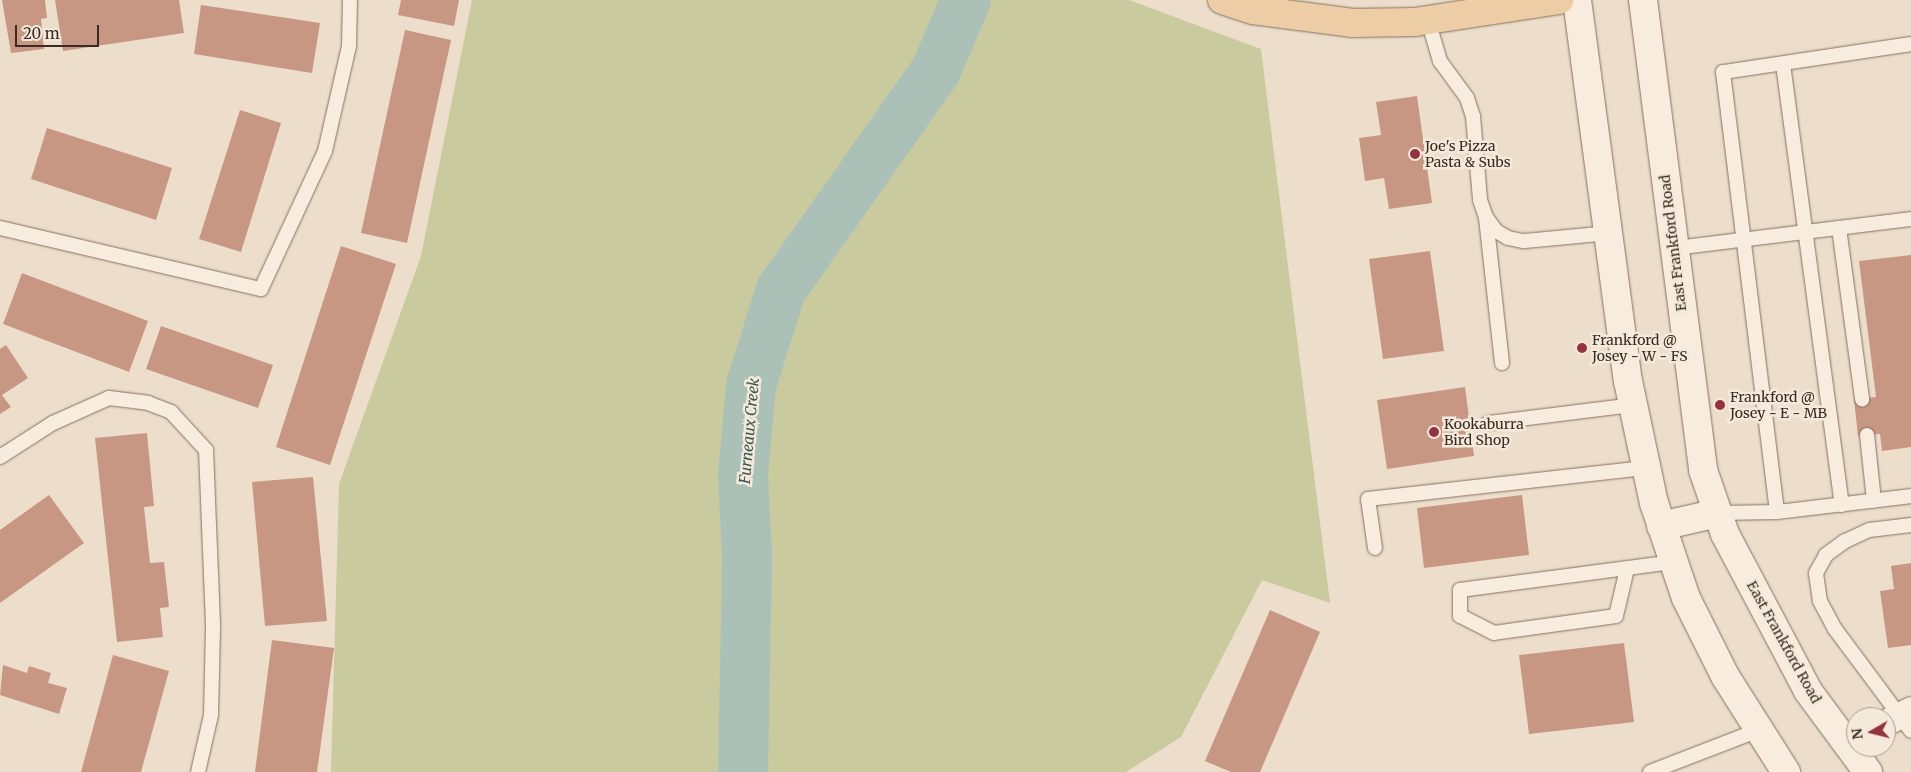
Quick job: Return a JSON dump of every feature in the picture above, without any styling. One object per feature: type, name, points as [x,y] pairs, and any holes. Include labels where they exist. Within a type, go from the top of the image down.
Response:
[{"type":"main road","points":[[1222,0],[1253,10],[1353,24],[1428,20],[1559,0]]},
{"type":"main road","points":[[1577,0],[1633,405],[1646,468],[1661,526],[1672,562],[1725,676],[1786,772]]},
{"type":"main road","name":"East Frankford Road","points":[[1642,0],[1703,470],[1725,534],[1808,691],[1846,736]]},
{"type":"main road","points":[[1661,526],[1718,513]]},
{"type":"main road","name":"East Frankford Road","points":[[1860,757],[1868,772]]},
{"type":"lane","points":[[0,228],[261,289],[325,151],[349,46],[350,0]]},
{"type":"lane","points":[[1428,20],[1440,61],[1459,84],[1470,107],[1480,200],[1486,217],[1502,363]]},
{"type":"lane","points":[[1777,512],[1723,72],[1911,44]]},
{"type":"lane","points":[[1783,64],[1842,505]]},
{"type":"lane","points":[[1486,217],[1496,230],[1508,238],[1524,240],[1608,233]]},
{"type":"lane","points":[[1675,248],[1911,219]]},
{"type":"lane","points":[[1839,228],[1862,399]]},
{"type":"lane","points":[[0,457],[53,423],[109,398],[148,403],[171,412],[206,450],[212,627],[211,714],[198,772]]},
{"type":"lane","points":[[1488,423],[1633,405]]},
{"type":"lane","points":[[1867,435],[1874,501]]},
{"type":"lane","points":[[1375,548],[1368,500],[1646,468]]},
{"type":"lane","points":[[1718,513],[1777,512],[1911,496]]},
{"type":"lane","points":[[1902,720],[1835,629],[1820,601],[1816,573],[1826,555],[1845,541],[1869,530],[1911,525]]},
{"type":"lane","points":[[1627,569],[1616,616],[1494,633],[1460,616],[1460,590],[1672,562]]},
{"type":"lane","points":[[1650,772],[1759,730]]},
{"type":"green space","points":[[472,0],[1129,0],[1261,49],[1330,603],[1262,580],[1181,737],[1126,772],[331,772],[339,484],[421,256]]},
{"type":"building","points":[[2,0],[45,0],[47,18],[41,19],[44,49],[11,53]]},
{"type":"building","points":[[55,0],[179,0],[184,33],[63,51]]},
{"type":"building","points":[[401,0],[459,0],[454,26],[398,15]]},
{"type":"building","points":[[201,5],[320,23],[312,73],[194,54]]},
{"type":"building","points":[[405,30],[451,40],[407,243],[361,233]]},
{"type":"building","points":[[1417,96],[1432,203],[1389,209],[1384,178],[1365,181],[1359,138],[1381,135],[1376,102]]},
{"type":"building","points":[[240,110],[281,123],[241,252],[199,239]]},
{"type":"building","points":[[47,128],[172,168],[156,220],[31,179]]},
{"type":"building","points":[[341,246],[396,264],[330,465],[276,447]]},
{"type":"building","points":[[1430,251],[1444,351],[1383,359],[1369,259]]},
{"type":"building","points":[[1911,255],[1911,447],[1882,451],[1880,434],[1858,436],[1854,399],[1876,397],[1859,261]]},
{"type":"building","points":[[22,273],[148,321],[129,372],[3,324]]},
{"type":"building","points":[[161,326],[273,365],[258,408],[146,369]]},
{"type":"building","points":[[6,345],[28,378],[2,395],[11,407],[0,414],[0,349]]},
{"type":"building","points":[[1465,387],[1474,456],[1387,469],[1377,400]]},
{"type":"building","points":[[147,433],[154,506],[144,507],[150,563],[164,562],[169,607],[160,608],[163,637],[117,642],[95,438]]},
{"type":"building","points":[[313,477],[327,621],[265,626],[252,482]]},
{"type":"building","points":[[49,495],[84,543],[0,603],[0,530]]},
{"type":"building","points":[[1522,495],[1529,555],[1424,568],[1417,508]]},
{"type":"building","points":[[1911,563],[1911,645],[1888,648],[1880,591],[1894,589],[1891,566]]},
{"type":"building","points":[[1270,610],[1320,632],[1260,772],[1231,772],[1205,761]]},
{"type":"building","points":[[272,640],[334,648],[317,772],[255,772]]},
{"type":"building","points":[[1624,643],[1634,722],[1529,734],[1519,655]]},
{"type":"building","points":[[113,655],[169,671],[141,772],[81,772]]},
{"type":"building","points":[[3,665],[27,673],[29,666],[51,673],[48,683],[67,688],[59,714],[0,695]]},
{"type":"waterway","name":"Furneaux Creek","points":[[743,772],[747,555],[743,475],[751,385],[781,290],[936,70],[966,0]]},
{"type":"place","name":"Joe's Pizza Pasta & Subs","points":[[1415,154]]},
{"type":"place","name":"Frankford @ Josey - W - FS","points":[[1582,348]]},
{"type":"place","name":"Frankford @ Josey - E - MB","points":[[1720,405]]},
{"type":"place","name":"Kookaburra Bird Shop","points":[[1434,432]]}]
